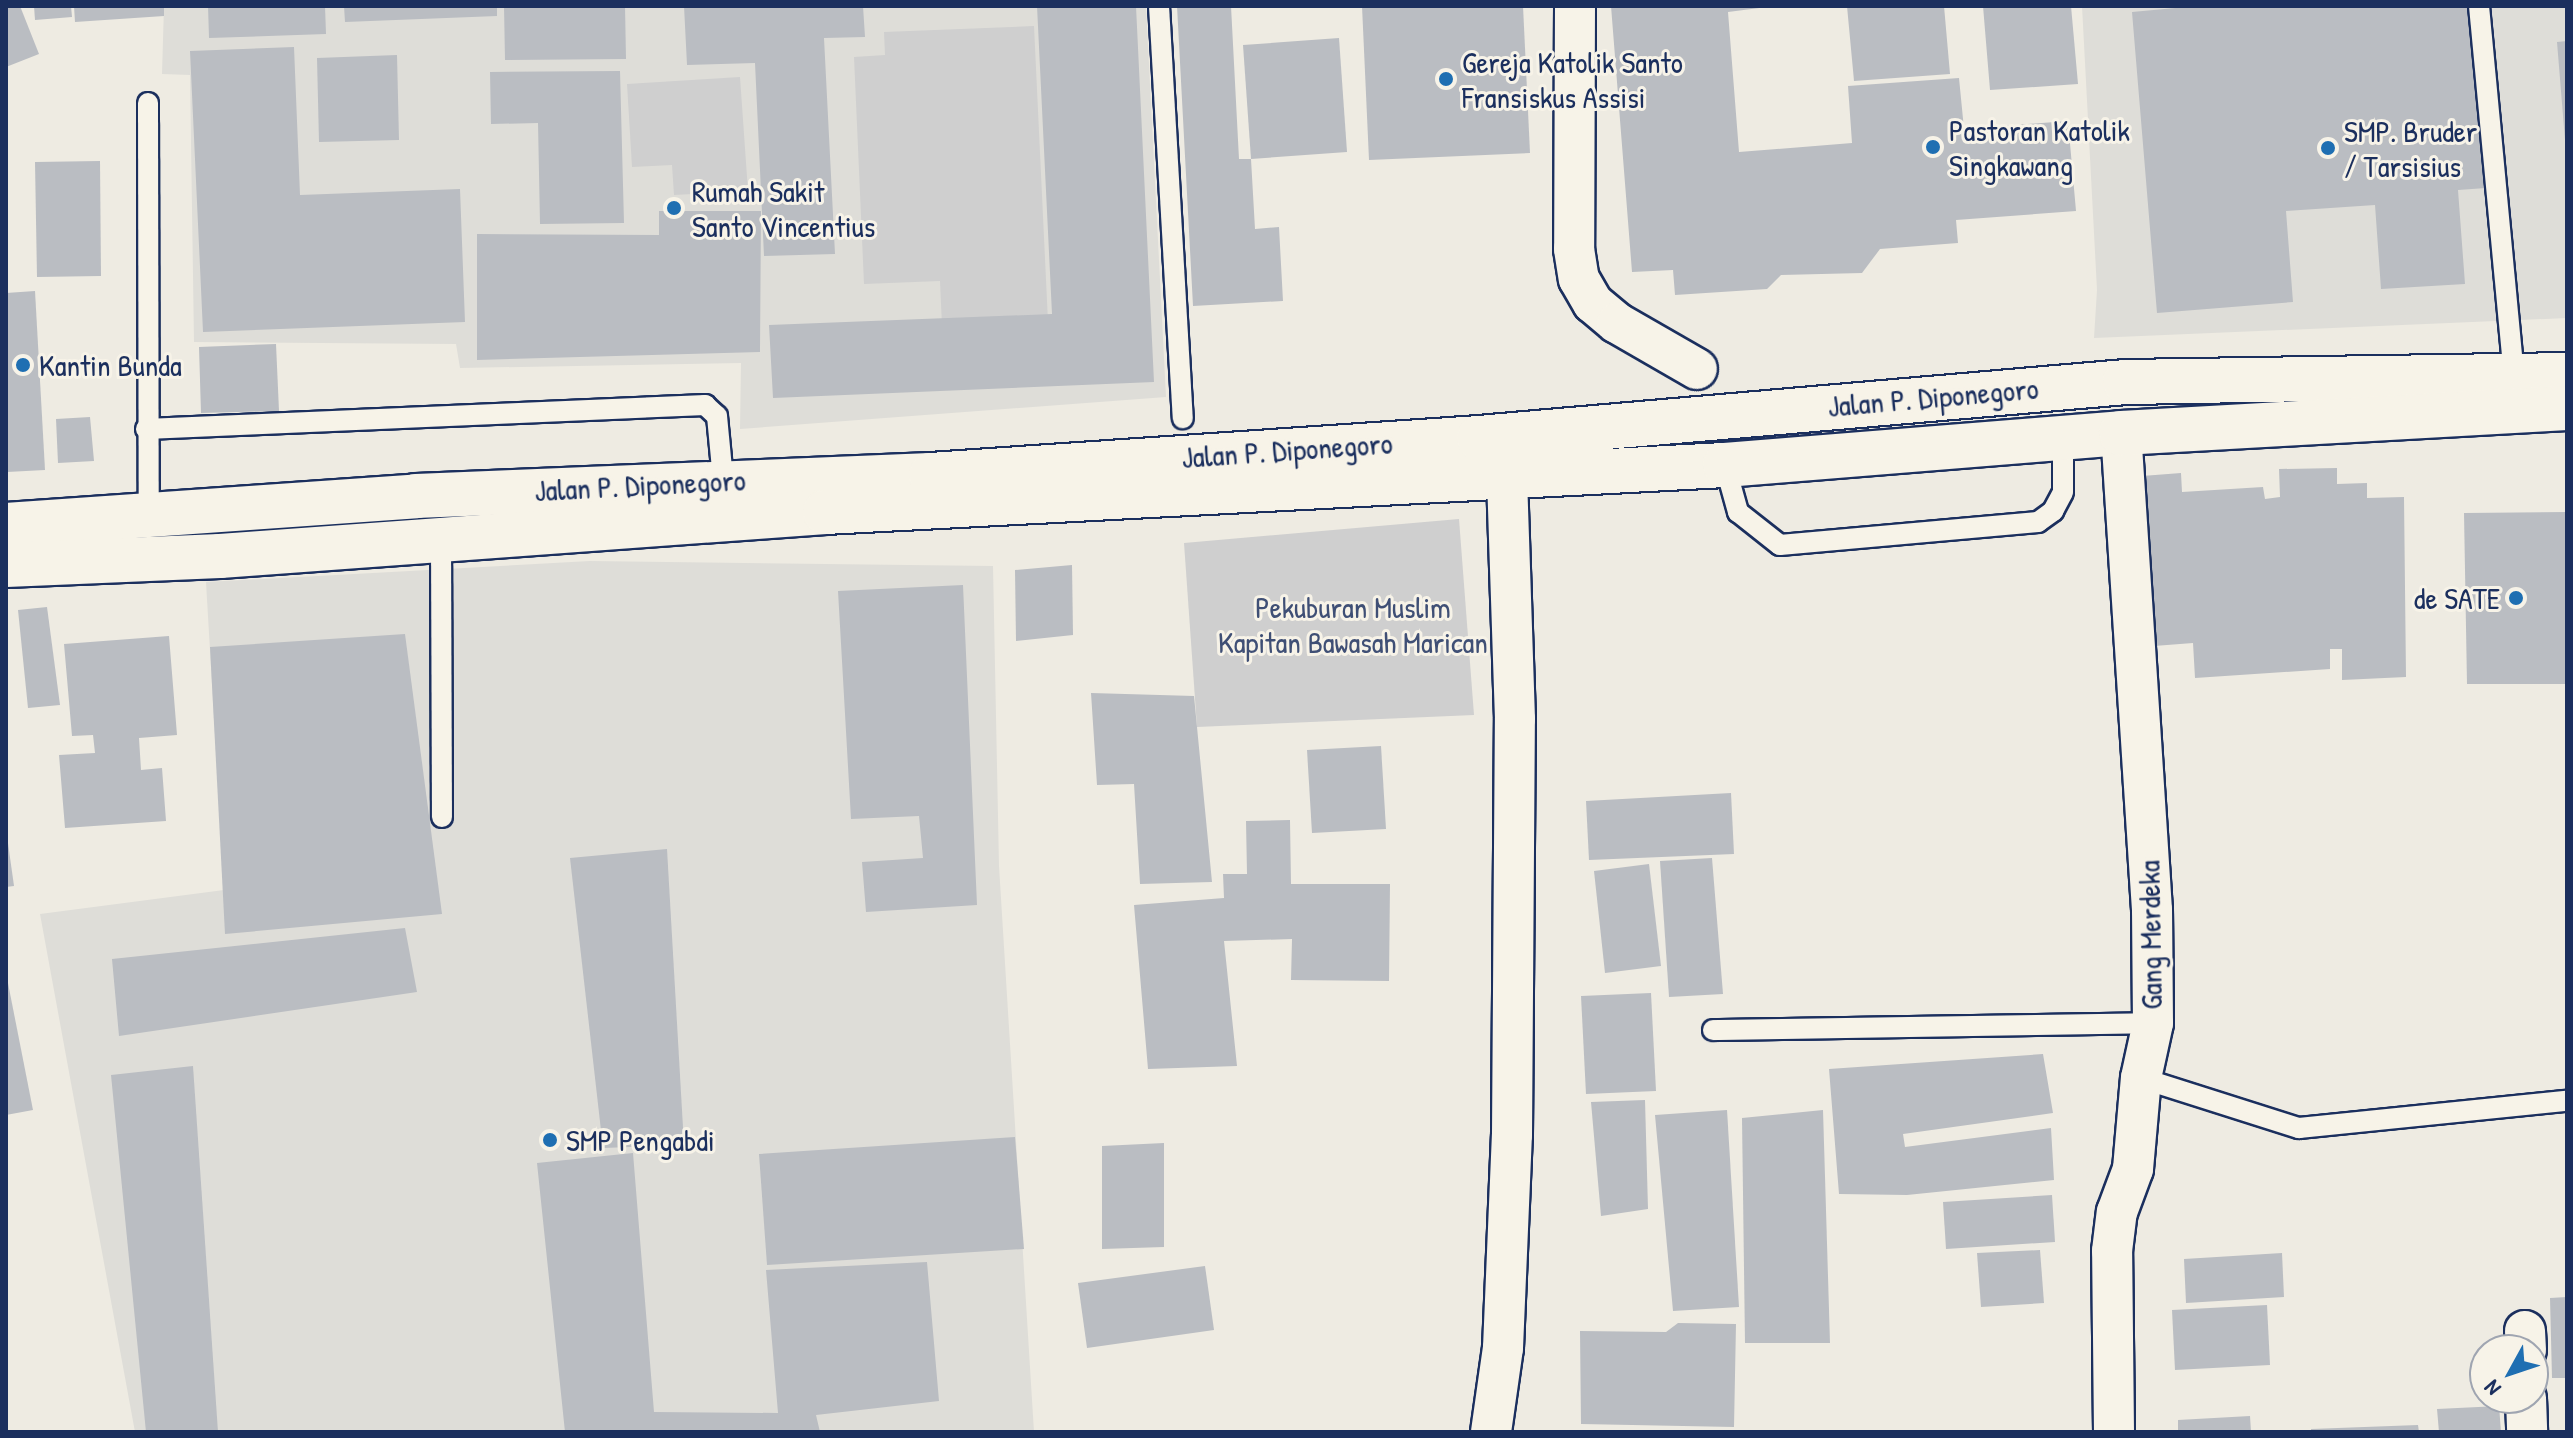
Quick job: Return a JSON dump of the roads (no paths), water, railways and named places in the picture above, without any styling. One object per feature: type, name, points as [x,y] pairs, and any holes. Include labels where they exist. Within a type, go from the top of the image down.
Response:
[{"type":"main road","name":"Jalan P. Diponegoro","points":[[6,525],[723,480],[931,475],[1479,438],[1977,392],[2125,382],[2567,375]]},
{"type":"main road","points":[[1977,392],[1983,443]]},
{"type":"main road","name":"Jalan P. Diponegoro","points":[[6,565],[77,565],[441,538],[1725,465],[2121,433],[2567,408]]},
{"type":"street","points":[[1575,6],[1574,249],[1579,279],[1593,303],[1617,323],[1697,369]]},
{"type":"street","name":"Gang Merdeka","points":[[2114,1432],[2112,1251],[2117,1212],[2133,1169],[2141,1078],[2153,1023],[2152,910],[2121,433]]},
{"type":"street","points":[[1491,1432],[1503,1348],[1512,1135],[1515,719],[1507,475]]},
{"type":"lane","points":[[1159,6],[1183,418]]},
{"type":"lane","points":[[2479,6],[2514,374]]},
{"type":"lane","points":[[148,103],[146,429],[149,514]]},
{"type":"lane","points":[[146,429],[705,405],[717,416],[723,480]]},
{"type":"lane","points":[[1725,465],[1738,512],[1780,545],[2038,522],[2053,511],[2063,492],[2063,438]]},
{"type":"lane","points":[[441,538],[442,817]]},
{"type":"lane","points":[[1713,1030],[2153,1023]]},
{"type":"lane","points":[[2141,1078],[2299,1128],[2567,1101]]},
{"type":"place","name":"Gereja Katolik Santo Fransiskus Assisi","points":[[1446,79]]},
{"type":"place","name":"Pastoran Katolik Singkawang","points":[[1933,147]]},
{"type":"place","name":"SMP. Bruder / Tarsisius","points":[[2328,148]]},
{"type":"place","name":"Rumah Sakit Santo Vincentius","points":[[674,208]]},
{"type":"place","name":"Kantin Bunda","points":[[23,365]]},
{"type":"place","name":"de SATE","points":[[2516,598]]},
{"type":"place","name":"SMP Pengabdi","points":[[550,1140]]},
{"type":"park label","name":"Pekuburan Muslim Kapitan Bawasah Marican","points":[[1353,624]]}]
